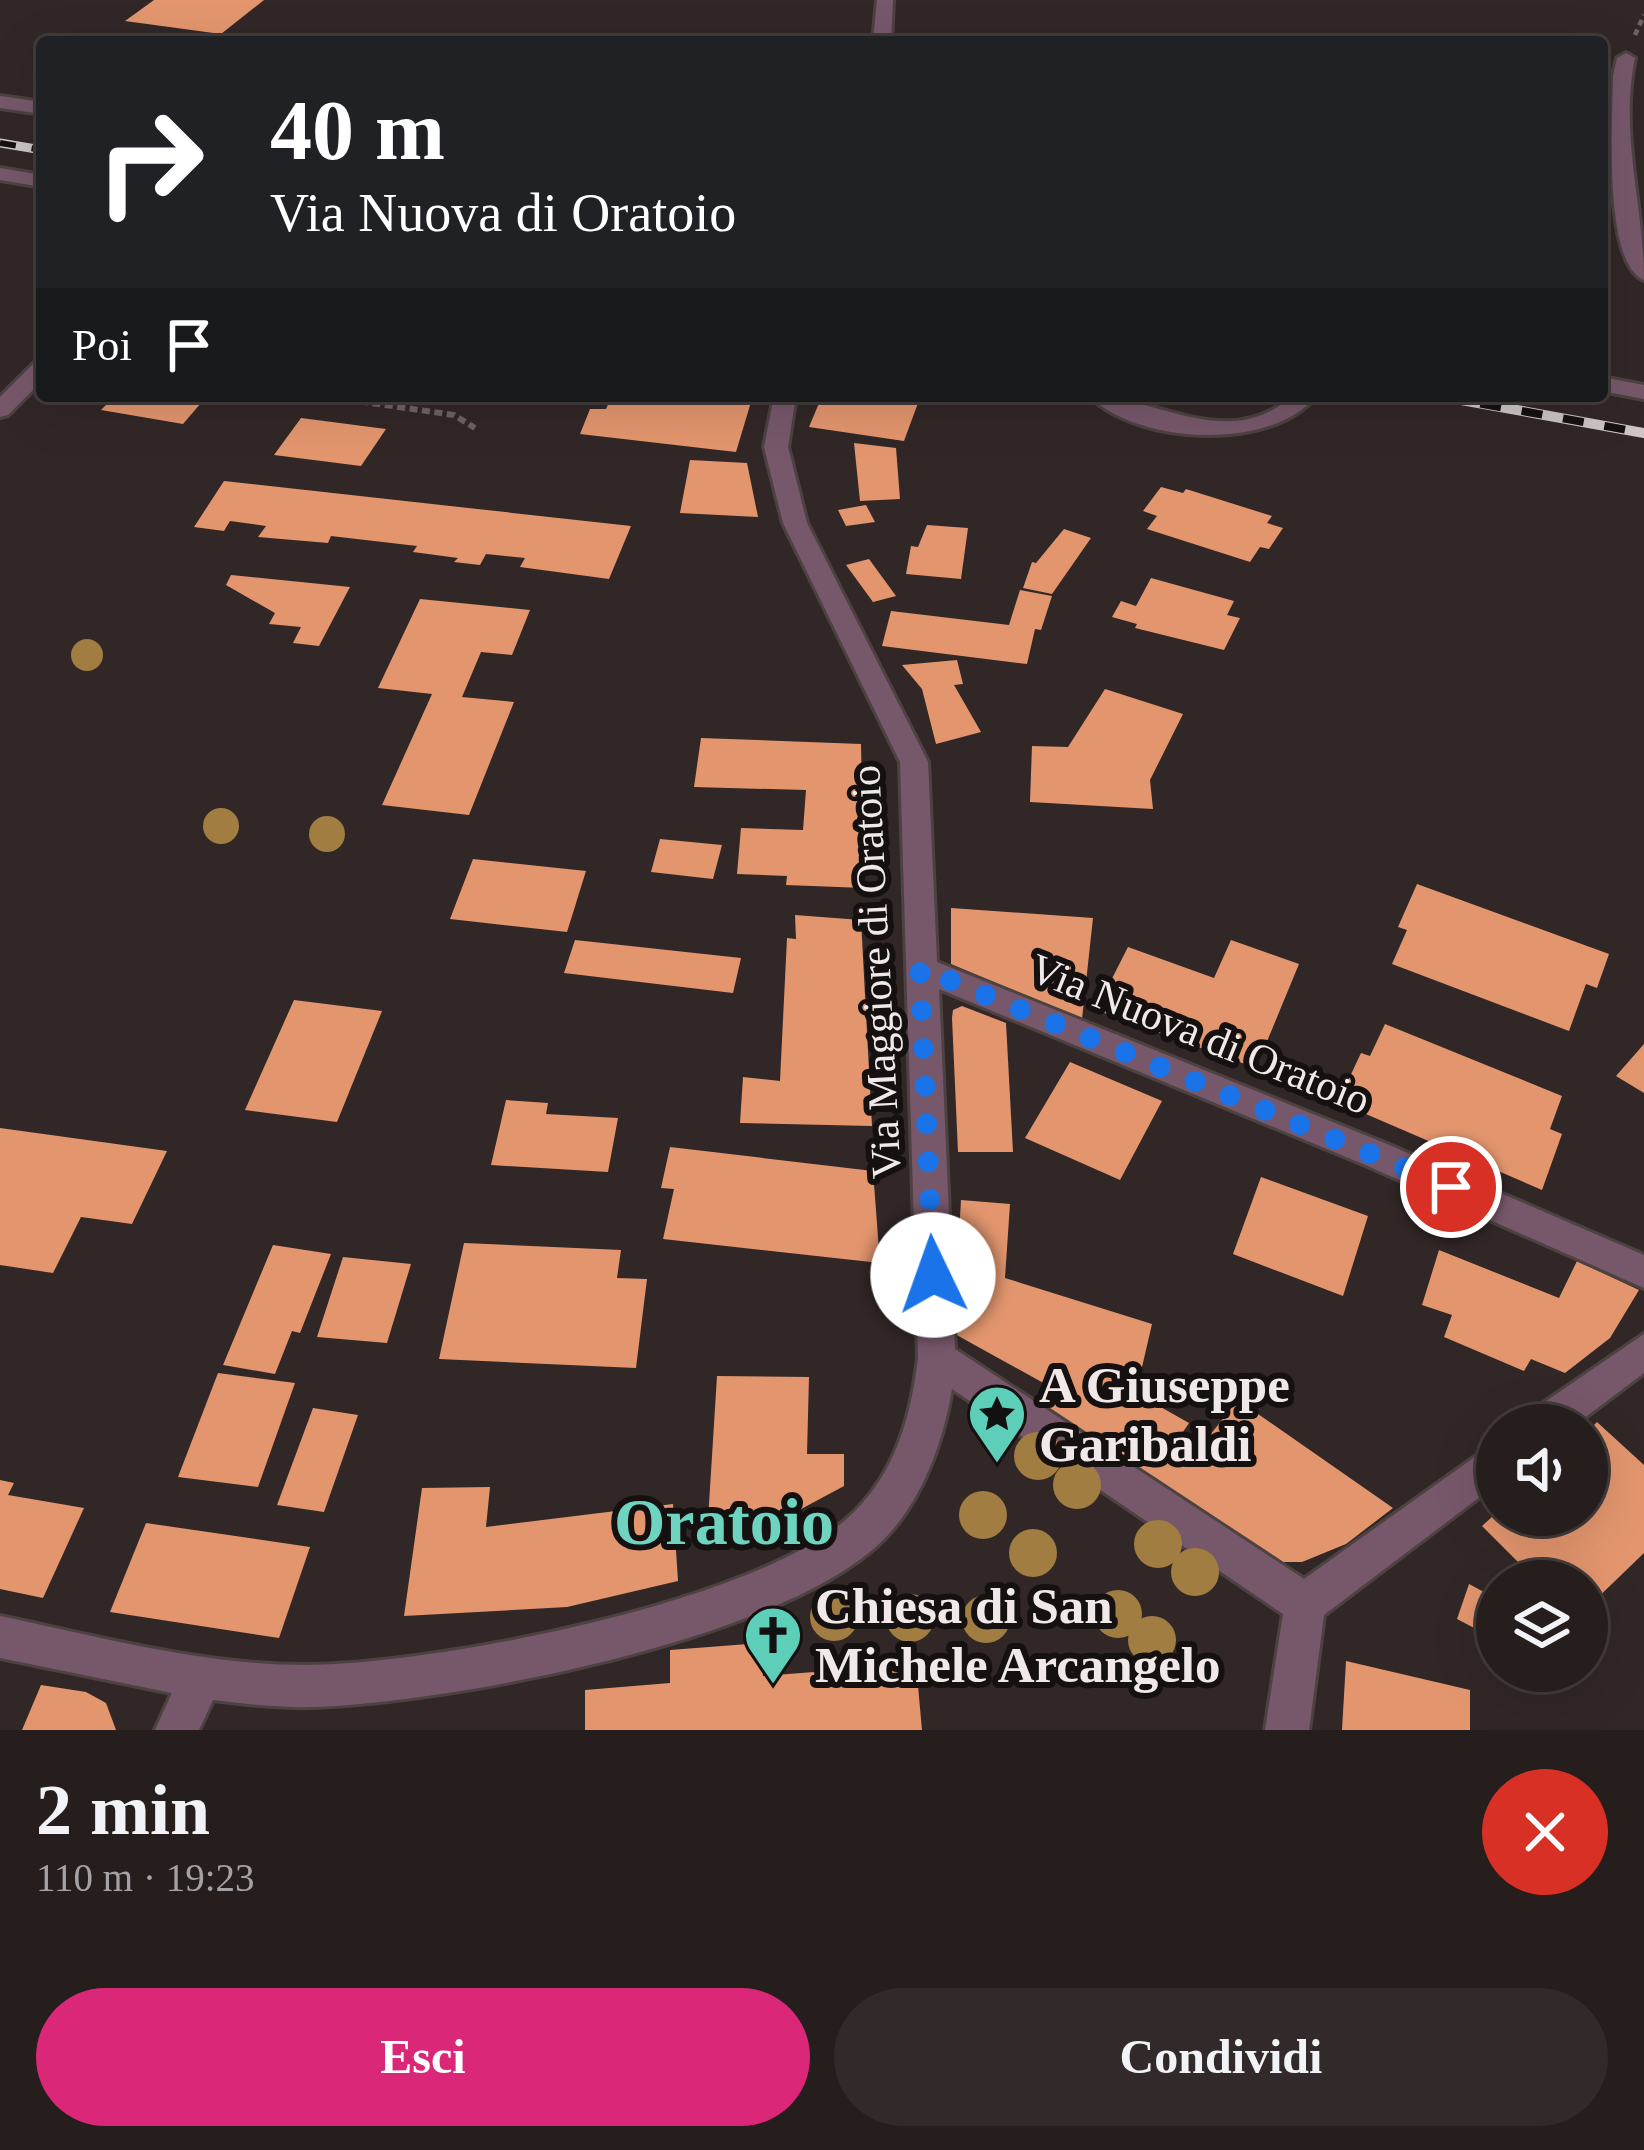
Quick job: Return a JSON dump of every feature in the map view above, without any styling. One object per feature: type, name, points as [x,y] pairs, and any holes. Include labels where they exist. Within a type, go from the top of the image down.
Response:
[{"type":"street","points":[[882,36],[885,0]]},
{"type":"street","points":[[1626,58],[1622,76],[1624,200],[1630,247],[1644,274]]},
{"type":"street","points":[[0,102],[36,107]]},
{"type":"street","points":[[0,174],[36,180]]},
{"type":"street","points":[[0,410],[36,374]]},
{"type":"street","points":[[1608,385],[1644,392]]},
{"type":"street","name":"Via Maggiore di Oratoio","points":[[0,1637],[201,1677],[305,1686],[437,1674],[710,1610],[853,1541],[889,1502],[921,1442],[938,1358],[914,762],[795,523],[776,446],[784,402]]},
{"type":"street","points":[[1112,402],[1143,417],[1212,429],[1280,417],[1298,402]]},
{"type":"street","name":"Via Nuova di Oratoio","points":[[920,968],[1375,1154],[1644,1272]]},
{"type":"street","points":[[1572,1404],[1644,1351]]},
{"type":"street","points":[[938,1358],[1305,1604]]},
{"type":"street","points":[[1287,1730],[1305,1604],[1476,1476]]},
{"type":"street","points":[[177,1730],[201,1677]]},
{"type":"path","points":[[362,402],[454,416],[475,428]]},
{"type":"building","points":[[154,0],[264,0],[221,34],[125,21]]},
{"type":"building","points":[[109,402],[202,402],[183,424],[101,410]]},
{"type":"building","points":[[609,402],[751,402],[736,452],[580,434],[590,409],[606,409]]},
{"type":"building","points":[[819,402],[918,403],[904,441],[809,427]]},
{"type":"building","points":[[301,418],[386,429],[361,466],[274,455]]},
{"type":"building","points":[[854,443],[896,448],[900,499],[860,501]]},
{"type":"building","points":[[690,460],[747,463],[758,517],[680,513]]},
{"type":"building","points":[[224,481],[631,526],[609,579],[520,567],[525,558],[486,554],[480,565],[413,552],[417,546],[331,536],[328,543],[258,537],[266,526],[230,521],[224,531],[194,527]]},
{"type":"building","points":[[1161,487],[1183,493],[1186,489],[1272,516],[1267,523],[1283,528],[1269,549],[1260,547],[1250,562],[1147,529],[1157,516],[1143,511]]},
{"type":"building","points":[[866,505],[875,522],[846,526],[838,510]]},
{"type":"building","points":[[927,525],[968,528],[961,579],[906,574],[911,546],[918,547]]},
{"type":"building","points":[[1064,529],[1091,538],[1052,594],[1023,588],[1032,562]]},
{"type":"building","points":[[869,559],[896,596],[873,602],[846,565]]},
{"type":"building","points":[[231,575],[350,587],[319,646],[293,643],[301,627],[269,624],[275,613],[226,585]]},
{"type":"building","points":[[1151,578],[1234,601],[1227,615],[1240,618],[1224,650],[1135,628],[1137,624],[1112,617],[1121,601],[1136,606]]},
{"type":"building","points":[[1020,590],[1052,596],[1041,630],[1035,629],[1027,664],[882,646],[891,611],[1009,625]]},
{"type":"building","points":[[420,599],[530,610],[512,655],[481,652],[462,697],[514,702],[469,815],[382,805],[432,694],[378,688]]},
{"type":"building","points":[[957,660],[963,684],[954,685],[981,732],[936,744],[922,689],[902,665]]},
{"type":"building","points":[[1105,689],[1183,714],[1150,780],[1153,809],[1030,802],[1032,746],[1068,747]]},
{"type":"building","points":[[701,738],[861,744],[864,888],[786,885],[787,876],[737,874],[741,828],[803,830],[806,790],[694,787]]},
{"type":"building","points":[[660,839],[722,845],[713,879],[651,872]]},
{"type":"building","points":[[473,859],[586,871],[567,932],[450,919]]},
{"type":"building","points":[[1417,884],[1609,954],[1597,988],[1586,984],[1569,1031],[1392,964],[1407,930],[1398,927]]},
{"type":"building","points":[[951,908],[1093,918],[1082,1019],[951,964]]},
{"type":"building","points":[[795,915],[861,920],[872,1126],[740,1123],[743,1077],[780,1081],[787,938],[796,939]]},
{"type":"building","points":[[575,940],[741,958],[733,993],[564,973]]},
{"type":"building","points":[[1231,940],[1299,964],[1256,1068],[1096,1010],[1128,947],[1214,978]]},
{"type":"building","points":[[294,1000],[382,1011],[337,1122],[245,1110]]},
{"type":"building","points":[[962,1006],[1006,1023],[1013,1152],[958,1152],[952,1018],[953,1010]]},
{"type":"building","points":[[1385,1024],[1562,1096],[1550,1129],[1562,1134],[1542,1190],[1338,1102],[1361,1053],[1370,1056]]},
{"type":"building","points":[[1644,1044],[1644,1093],[1616,1076]]},
{"type":"building","points":[[1070,1062],[1162,1101],[1120,1180],[1025,1138]]},
{"type":"building","points":[[506,1100],[548,1103],[546,1114],[618,1118],[608,1172],[491,1165]]},
{"type":"building","points":[[0,1128],[167,1151],[132,1224],[81,1217],[53,1273],[0,1265]]},
{"type":"building","points":[[670,1147],[873,1171],[880,1263],[663,1239],[674,1189],[661,1188]]},
{"type":"building","points":[[1261,1177],[1368,1216],[1343,1296],[1233,1254]]},
{"type":"building","points":[[961,1200],[1010,1204],[1005,1278],[1152,1324],[1136,1393],[1189,1423],[1179,1438],[1198,1450],[1238,1400],[1393,1508],[1346,1544],[1302,1562],[1280,1562],[1268,1559],[1144,1479],[1046,1406],[1056,1390],[953,1333]]},
{"type":"building","points":[[464,1243],[621,1250],[617,1278],[647,1279],[636,1368],[439,1359]]},
{"type":"building","points":[[273,1245],[331,1254],[300,1333],[292,1331],[275,1374],[223,1365]]},
{"type":"building","points":[[1439,1250],[1559,1298],[1577,1261],[1639,1290],[1610,1338],[1565,1373],[1531,1359],[1524,1371],[1444,1337],[1452,1315],[1422,1305]]},
{"type":"building","points":[[343,1257],[411,1264],[387,1343],[317,1337]]},
{"type":"building","points":[[218,1373],[295,1383],[258,1487],[178,1477]]},
{"type":"building","points":[[717,1376],[809,1377],[807,1454],[844,1454],[844,1486],[749,1537],[707,1536]]},
{"type":"building","points":[[313,1408],[358,1415],[324,1512],[277,1505]]},
{"type":"building","points":[[1608,1432],[1644,1465],[1644,1553],[1608,1588],[1608,1560],[1516,1560],[1492,1536],[1608,1536]]},
{"type":"building","points":[[0,1480],[14,1483],[8,1495],[84,1508],[43,1598],[0,1589]]},
{"type":"building","points":[[490,1487],[486,1527],[673,1504],[678,1581],[567,1607],[404,1616],[422,1488]]},
{"type":"building","points":[[146,1523],[310,1547],[279,1638],[110,1612]]},
{"type":"building","points":[[1469,1584],[1476,1588],[1476,1629],[1457,1619]]},
{"type":"building","name":"Chiesa di San Michele Arcangelo","points":[[761,1643],[763,1676],[916,1664],[922,1730],[585,1730],[585,1690],[670,1683],[670,1650]]},
{"type":"building","points":[[1346,1661],[1470,1690],[1470,1730],[1342,1730]]},
{"type":"building","points":[[41,1685],[86,1692],[106,1703],[116,1730],[22,1730]]},
{"type":"railway","points":[[0,143],[36,149]]},
{"type":"railway","points":[[1472,402],[1644,433]]},
{"type":"place","name":"A Giuseppe Garibaldi","points":[[997,1465]]},
{"type":"place","name":"Chiesa di San Michele Arcangelo","points":[[773,1686]]},
{"type":"district","name":"Oratoio","points":[[724,1521]]},
{"type":"route","points":[[933,1275],[920,968],[1451,1187]]}]
